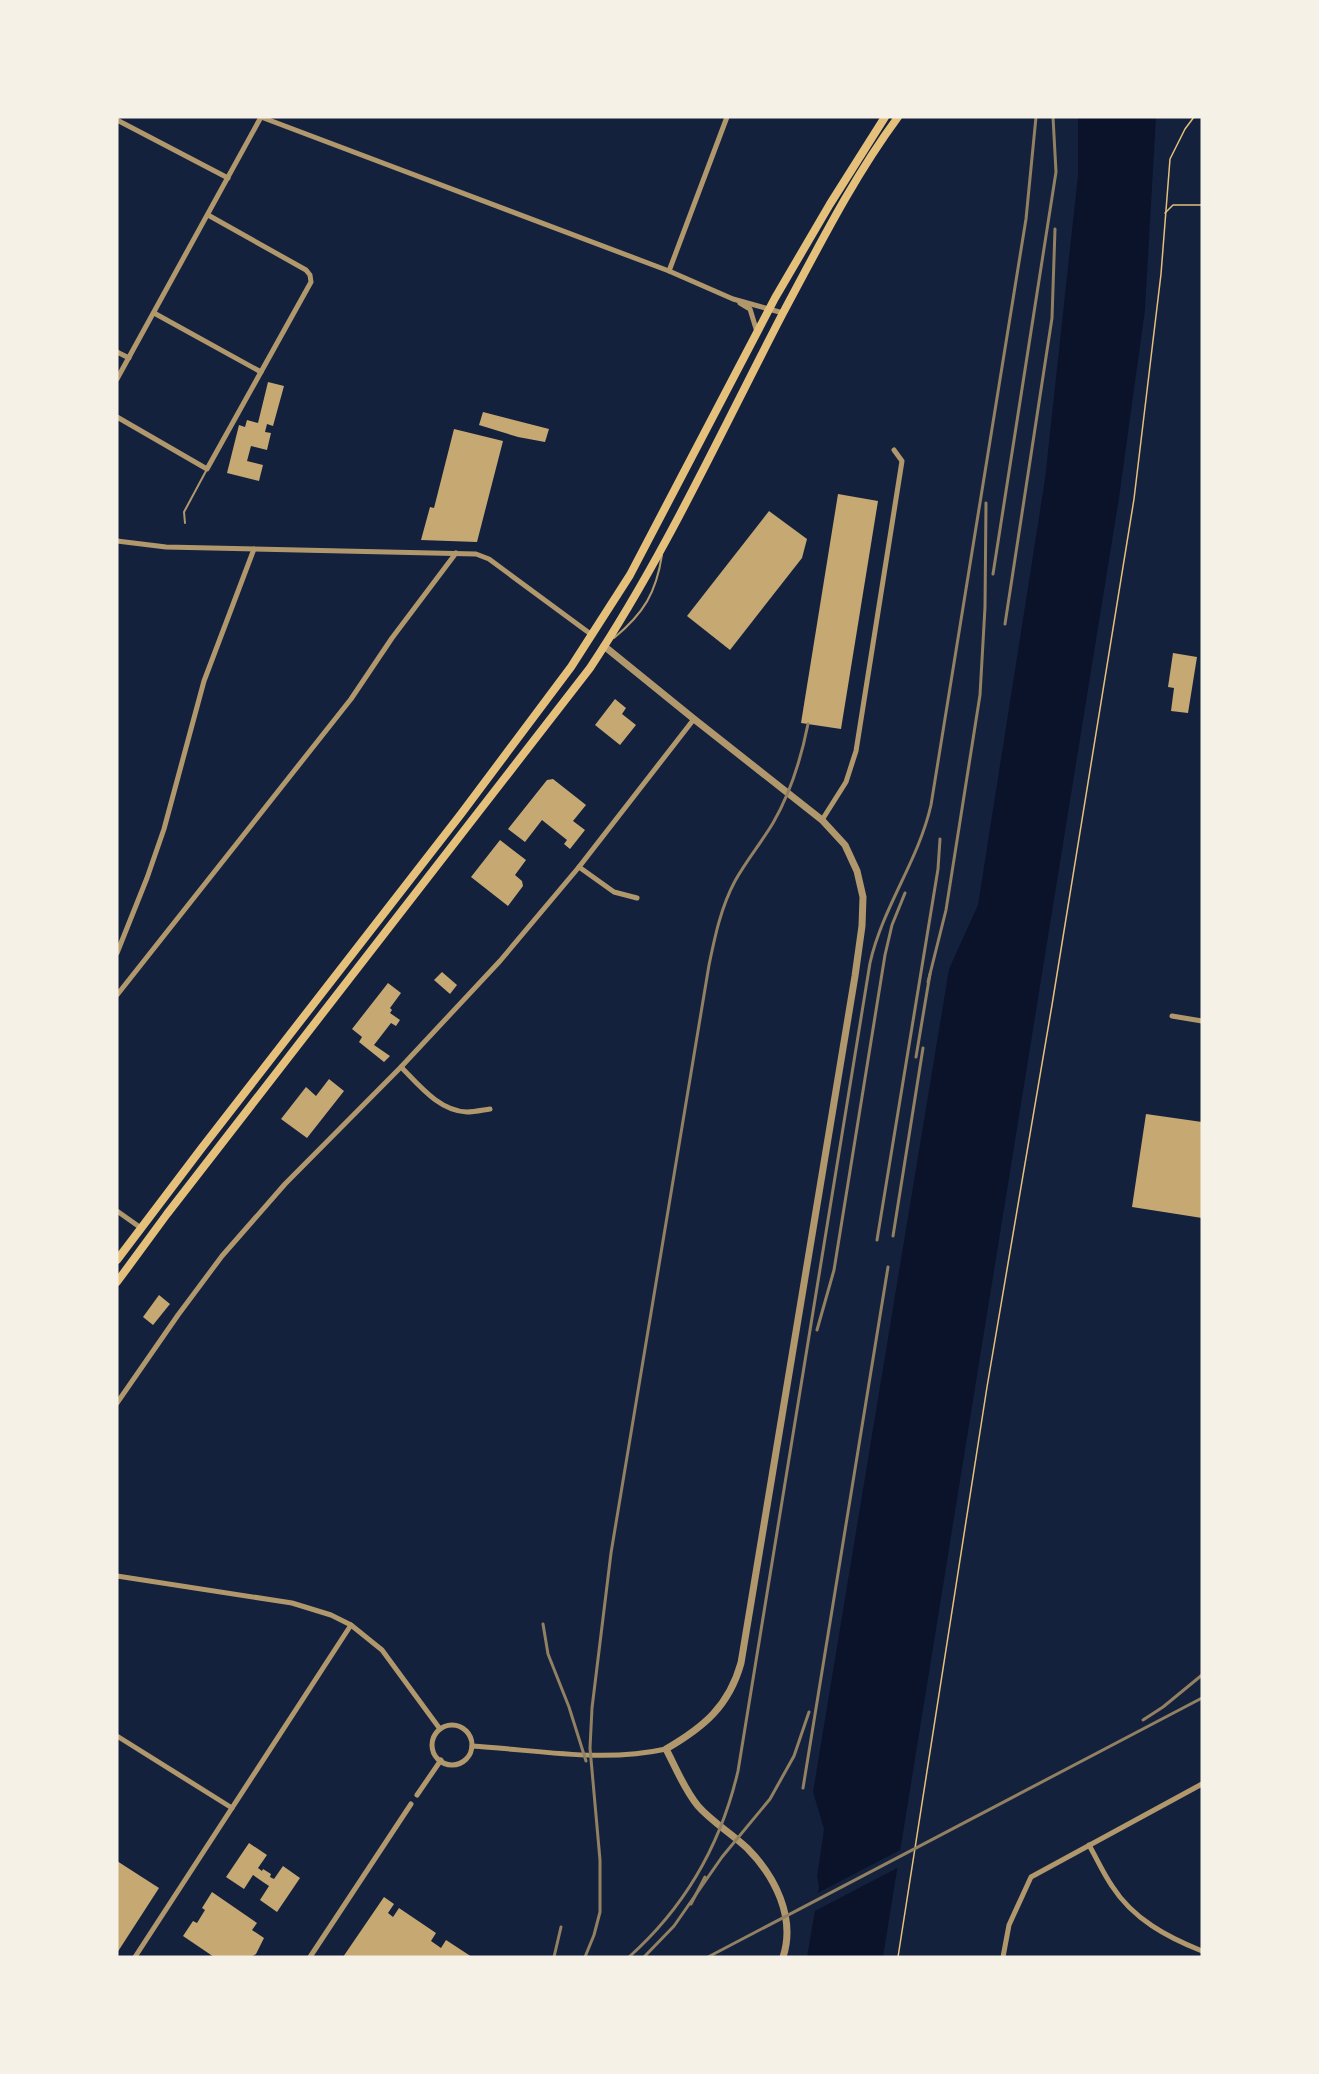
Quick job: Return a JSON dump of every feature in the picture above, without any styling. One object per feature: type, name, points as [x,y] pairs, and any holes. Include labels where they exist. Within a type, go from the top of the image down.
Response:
[{"type":"main road","points":[[117,1260],[468,805],[550,697],[592,635],[649,542],[769,310],[830,204],[885,117]]},
{"type":"main road","points":[[117,1282],[167,1214],[540,734],[604,646],[662,549],[759,358],[836,214],[865,165],[898,117]]},
{"type":"main road","points":[[592,635],[604,646]]},
{"type":"street","points":[[117,380],[261,117],[669,271],[733,299],[783,313]]},
{"type":"street","points":[[669,271],[727,117]]},
{"type":"street","points":[[117,120],[228,178]]},
{"type":"street","points":[[117,417],[207,469],[311,282],[306,270],[208,215]]},
{"type":"street","points":[[733,299],[750,309],[757,332]]},
{"type":"street","points":[[154,312],[261,372]]},
{"type":"street","points":[[117,352],[129,358]]},
{"type":"street","points":[[822,820],[846,782],[856,751],[902,461],[894,450]]},
{"type":"street","points":[[117,541],[166,547],[476,554],[489,559],[592,635]]},
{"type":"street","points":[[117,953],[164,829],[212,656],[254,549]]},
{"type":"street","points":[[117,995],[351,699],[456,553]]},
{"type":"street","points":[[472,1746],[609,1756],[636,1755],[666,1749],[701,1727],[720,1707],[736,1682],[741,1663],[862,926],[863,897],[857,871],[845,845],[822,820],[604,646]]},
{"type":"street","points":[[117,1403],[222,1256],[285,1184],[401,1067],[500,961],[579,867],[694,719]]},
{"type":"street","points":[[579,867],[614,892],[636,898]]},
{"type":"street","points":[[1172,1016],[1202,1021]]},
{"type":"street","points":[[401,1067],[427,1094],[447,1106],[466,1112],[490,1110]]},
{"type":"street","points":[[117,1211],[141,1228]]},
{"type":"street","points":[[117,1576],[292,1603],[331,1615],[351,1625],[390,1658],[440,1729]]},
{"type":"street","points":[[135,1957],[351,1625]]},
{"type":"street","points":[[451,1725],[461,1728],[469,1735],[472,1746],[467,1757],[460,1763],[452,1765],[441,1761],[435,1755],[433,1736],[440,1729],[451,1725]]},
{"type":"street","points":[[117,1736],[232,1808]]},
{"type":"street","points":[[666,1749],[684,1785],[698,1805],[752,1853],[774,1884],[787,1920],[788,1933],[783,1957]]},
{"type":"street","points":[[417,1795],[441,1761]]},
{"type":"street","points":[[1003,1957],[1009,1924],[1031,1877],[1202,1784]]},
{"type":"street","points":[[310,1957],[411,1804]]},
{"type":"street","points":[[1089,1845],[1113,1887],[1135,1913],[1168,1937],[1202,1951]]},
{"type":"lane","points":[[185,523],[184,512],[207,469]]},
{"type":"lane","points":[[604,646],[626,628],[651,596],[658,577],[662,549]]},
{"type":"path","points":[[898,1957],[987,1387],[1120,588],[1148,388],[1161,274],[1170,159],[1185,129],[1194,117]]},
{"type":"path","points":[[1165,213],[1173,205],[1202,205]]},
{"type":"water","points":[[1078,117],[1156,117],[1145,310],[1119,498],[883,1957],[807,1957],[819,1886],[817,1877],[824,1829],[813,1792],[949,969],[978,905],[1045,479],[1078,175]]},
{"type":"pier","points":[[904,1848],[901,1866],[811,1913],[814,1895]]},
{"type":"building","points":[[268,382],[284,386],[273,426],[267,424],[265,432],[271,433],[267,450],[251,446],[247,461],[263,465],[259,481],[227,473],[239,425],[245,427],[247,420],[258,423]]},
{"type":"building","points":[[483,412],[549,429],[545,442],[518,437],[479,425]]},
{"type":"building","points":[[454,429],[503,441],[477,542],[421,540],[430,507],[434,508]]},
{"type":"building","points":[[838,494],[878,501],[841,729],[801,723]]},
{"type":"building","points":[[769,511],[807,539],[802,558],[730,650],[687,616]]},
{"type":"building","points":[[1173,653],[1197,657],[1188,713],[1171,711],[1174,688],[1168,687]]},
{"type":"building","points":[[615,699],[626,708],[622,714],[636,725],[620,745],[595,725]]},
{"type":"building","points":[[553,779],[586,805],[573,821],[585,830],[570,849],[564,844],[567,840],[542,820],[525,842],[508,829],[547,780]]},
{"type":"building","points":[[500,840],[526,860],[515,875],[522,881],[523,886],[508,906],[471,877]]},
{"type":"building","points":[[442,972],[457,985],[450,994],[434,980]]},
{"type":"building","points":[[388,983],[401,993],[390,1008],[392,1010],[390,1013],[400,1020],[396,1026],[391,1023],[374,1045],[390,1056],[384,1062],[359,1042],[362,1037],[352,1029]]},
{"type":"building","points":[[329,1079],[344,1091],[307,1138],[281,1119],[306,1087],[316,1096]]},
{"type":"building","points":[[1146,1114],[1202,1122],[1202,1218],[1132,1207]]},
{"type":"building","points":[[159,1295],[170,1304],[153,1325],[143,1317]]},
{"type":"building","points":[[249,1843],[267,1855],[258,1868],[271,1874],[270,1877],[274,1879],[283,1866],[300,1878],[277,1912],[260,1900],[269,1886],[253,1875],[244,1889],[226,1877]]},
{"type":"building","points":[[117,1861],[159,1888],[117,1953]]},
{"type":"building","points":[[212,1892],[257,1923],[252,1930],[264,1938],[256,1954],[251,1957],[214,1957],[183,1936],[193,1921],[197,1923],[205,1910],[202,1908]]},
{"type":"building","points":[[384,1897],[394,1904],[388,1913],[393,1917],[399,1908],[436,1933],[431,1941],[441,1948],[446,1940],[472,1957],[343,1957]]},
{"type":"railway","points":[[629,1957],[667,1917],[698,1873],[722,1824],[738,1771],[870,963],[883,922],[918,846],[931,805],[1026,219],[1036,117]]},
{"type":"railway","points":[[993,574],[1056,172],[1053,117]]},
{"type":"railway","points":[[1005,624],[1052,318],[1055,229]]},
{"type":"railway","points":[[928,982],[946,910],[980,695],[985,607],[986,503]]},
{"type":"railway","points":[[585,1957],[600,1912],[600,1860],[590,1748],[592,1708],[611,1553],[709,965],[722,911],[730,891],[773,823],[785,799],[799,763],[808,724]]},
{"type":"railway","points":[[877,1240],[938,869],[940,839]]},
{"type":"railway","points":[[817,1330],[834,1270],[885,955],[892,925],[905,893]]},
{"type":"railway","points":[[916,1057],[930,974]]},
{"type":"railway","points":[[893,1236],[923,1048]]},
{"type":"railway","points":[[803,1788],[888,1267]]},
{"type":"railway","points":[[543,1624],[548,1654],[569,1707],[586,1761]]},
{"type":"railway","points":[[1143,1720],[1202,1675]]},
{"type":"railway","points":[[708,1957],[1202,1698]]},
{"type":"railway","points":[[644,1957],[674,1926],[722,1857],[770,1799],[794,1756],[809,1712]]},
{"type":"railway","points":[[691,1904],[705,1877]]},
{"type":"railway","points":[[554,1957],[561,1927]]}]
